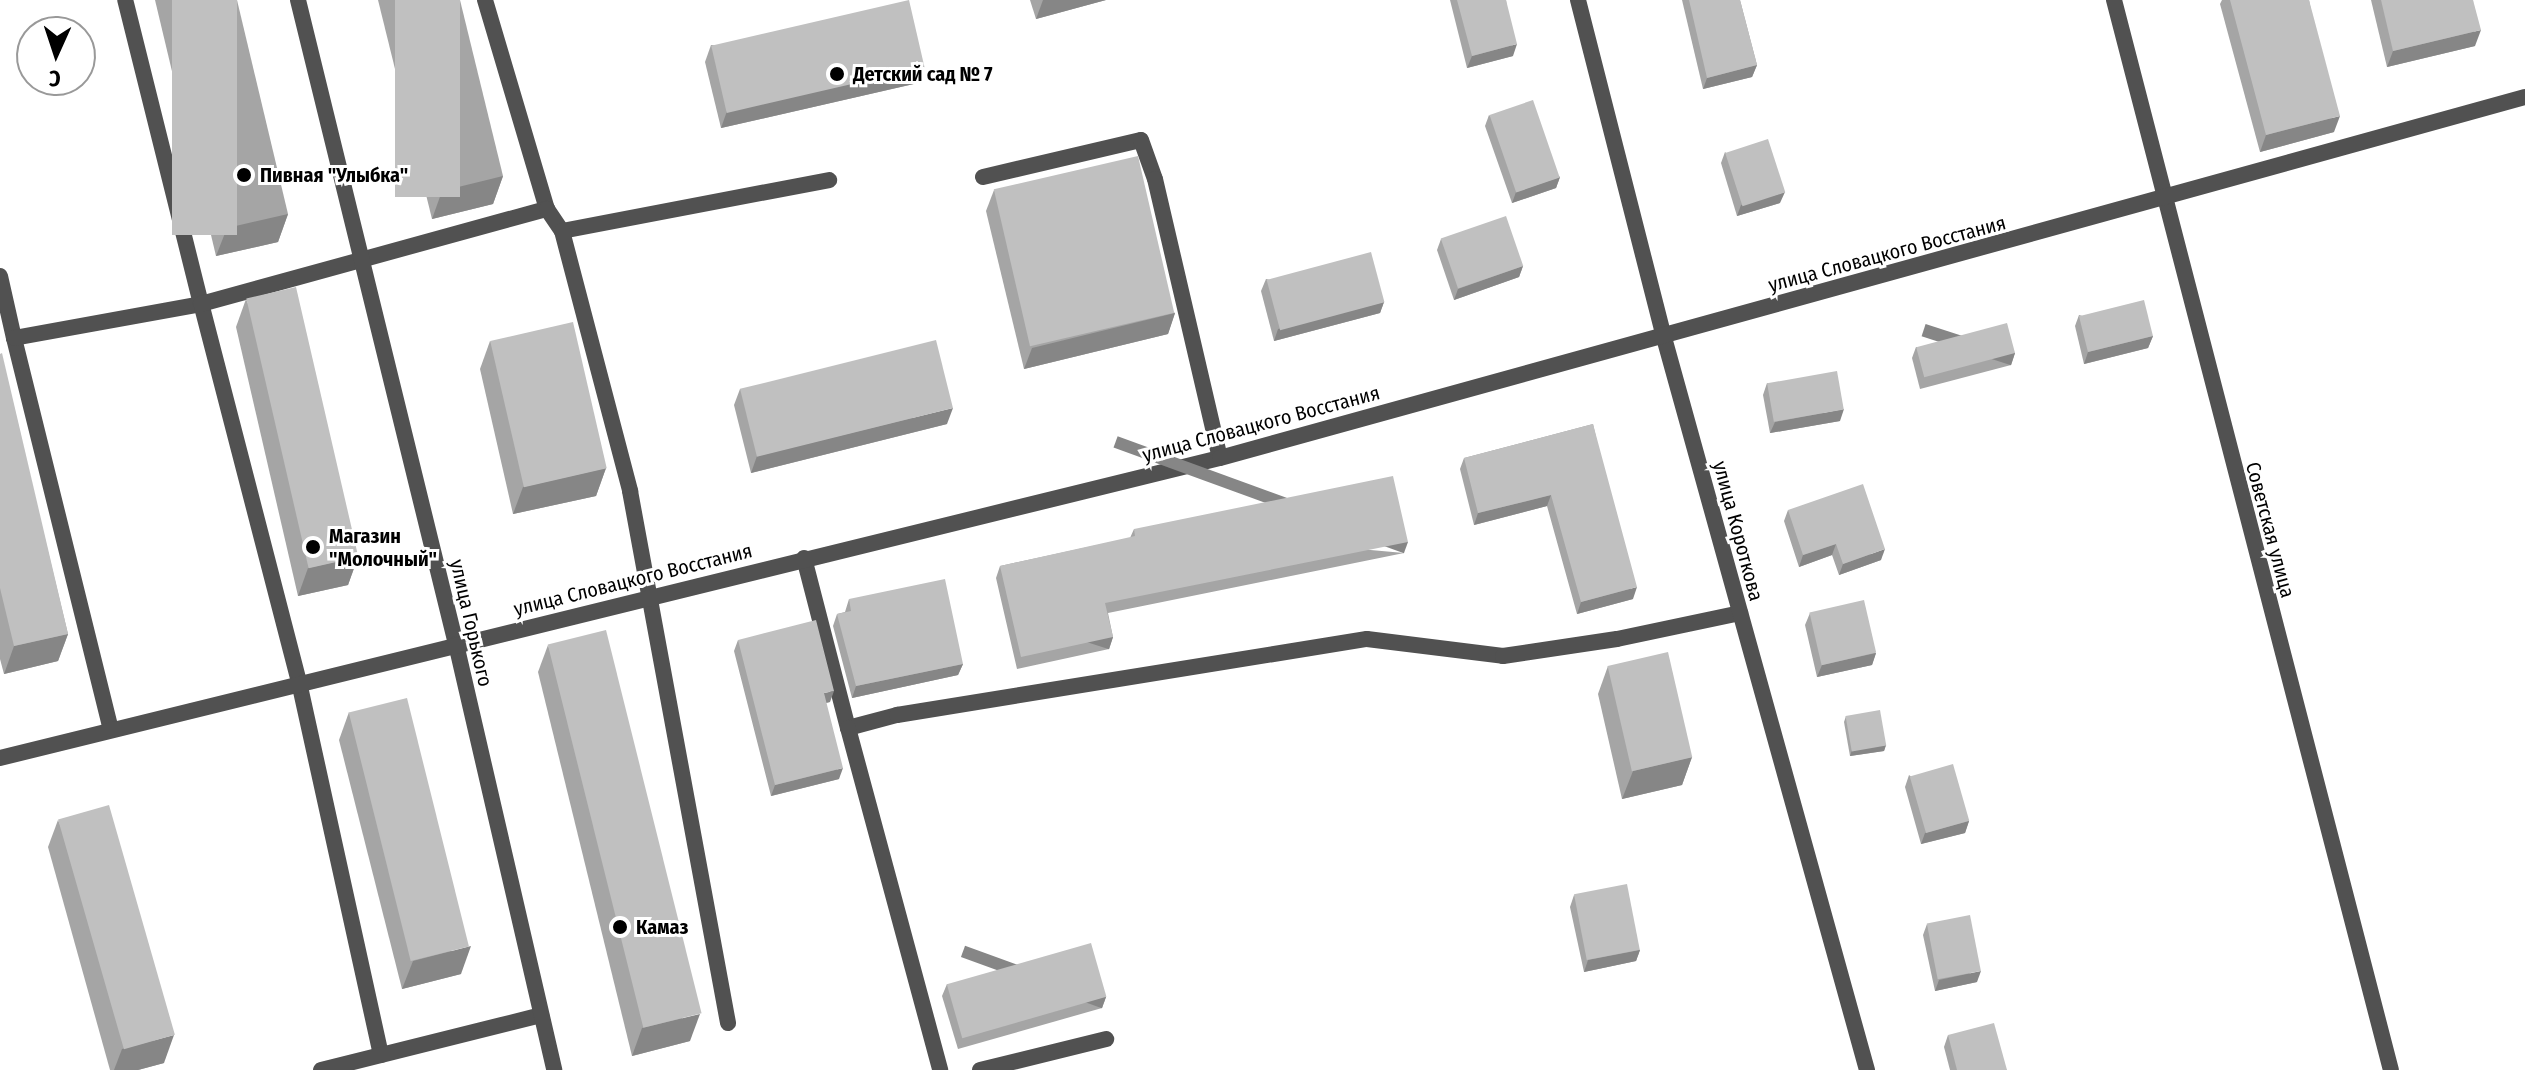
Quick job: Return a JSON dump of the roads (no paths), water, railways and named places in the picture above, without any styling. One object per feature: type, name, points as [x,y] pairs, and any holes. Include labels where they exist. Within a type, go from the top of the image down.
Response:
[{"type":"street","points":[[125,0],[299,682],[381,1055]]},
{"type":"street","name":"улица Горького","points":[[298,0],[456,644],[554,1070]]},
{"type":"street","points":[[485,0],[547,209],[562,231],[630,491],[646,596],[728,1023]]},
{"type":"street","name":"улица Короткова","points":[[1578,0],[1663,334],[1867,1070]]},
{"type":"street","name":"Советская улица","points":[[2114,0],[2163,201],[2391,1070]]},
{"type":"street","name":"улица Словацкого Восстания","points":[[0,758],[646,596],[1220,458],[1663,334],[2163,201],[2525,97]]},
{"type":"street","points":[[983,177],[1141,140],[1155,179],[1220,458]]},
{"type":"street","points":[[562,231],[829,180]]},
{"type":"street","points":[[14,338],[201,304],[547,209]]},
{"type":"street","points":[[0,276],[111,730]]},
{"type":"street","points":[[804,558],[940,1070]]},
{"type":"street","points":[[848,728],[897,715],[1367,639],[1503,656],[1617,639],[1740,613]]},
{"type":"street","points":[[321,1070],[541,1015]]},
{"type":"street","points":[[980,1070],[1106,1039]]},
{"type":"place","name":"Детский сад № 7","points":[[837,74]]},
{"type":"place","name":"Пивная \"Улыбка\"","points":[[244,175]]},
{"type":"place","name":"Магазин \"Молочный\"","points":[[313,547]]},
{"type":"place","name":"Камаз","points":[[620,927]]}]
